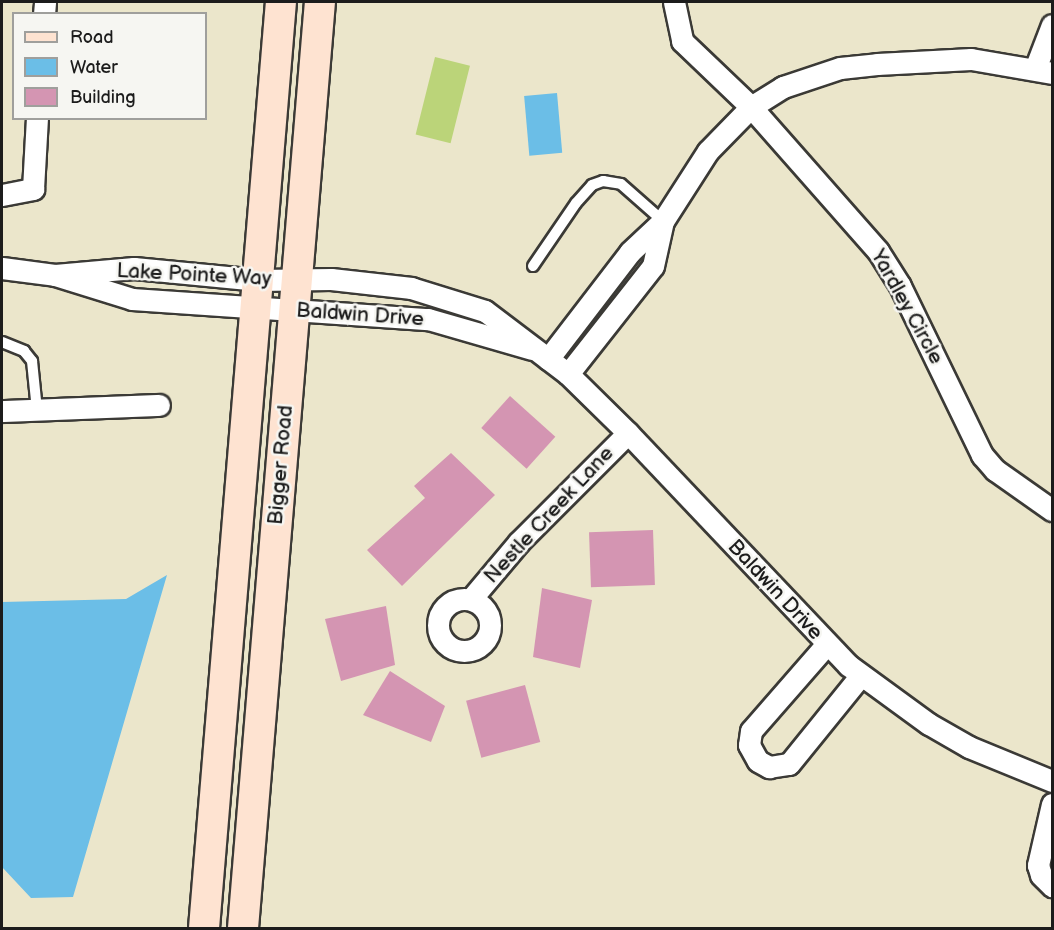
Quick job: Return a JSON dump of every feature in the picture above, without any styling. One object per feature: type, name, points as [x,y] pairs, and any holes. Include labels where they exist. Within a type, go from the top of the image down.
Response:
[{"type":"street","name":"Bigger Road","points":[[204,928],[281,2]]},
{"type":"street","name":"Bigger Road","points":[[243,928],[320,2]]},
{"type":"street","name":"Yardley Circle","points":[[674,2],[682,40],[751,107],[878,250],[900,286],[982,455],[995,470],[1053,510]]},
{"type":"street","points":[[541,354],[630,252],[663,221],[708,151],[751,107],[798,79],[840,68],[971,59],[1044,71],[1053,25]]},
{"type":"street","points":[[2,195],[33,189],[37,120]]},
{"type":"street","points":[[568,374],[653,266],[663,221]]},
{"type":"street","name":"Lake Pointe Way","points":[[2,268],[55,275],[132,299],[257,294],[296,295]]},
{"type":"street","name":"Lake Pointe Way","points":[[55,275],[134,268],[257,294]]},
{"type":"street","name":"Baldwin Drive","points":[[296,295],[331,279],[411,288],[450,298],[485,311],[568,374],[628,433],[826,645],[861,675],[929,724],[969,747],[1053,781]]},
{"type":"street","name":"Baldwin Drive","points":[[257,294],[296,295],[428,319],[541,354]]},
{"type":"street","points":[[2,411],[159,405]]},
{"type":"street","name":"Nestle Creek Lane","points":[[471,599],[519,542],[628,433]]},
{"type":"street","points":[[826,645],[751,730],[749,745],[758,761],[769,767],[789,764],[861,675]]},
{"type":"street","points":[[1053,804],[1038,865],[1041,875],[1053,886]]},
{"type":"lane","points":[[533,266],[576,203],[592,185],[603,181],[621,184],[634,192],[663,221]]},
{"type":"lane","points":[[2,342],[24,351],[32,362],[37,410]]},
{"type":"green space","points":[[435,57],[470,66],[451,143],[416,135]]},
{"type":"water","points":[[557,93],[562,153],[529,156],[524,96]]},
{"type":"water","points":[[167,575],[73,897],[31,898],[2,867],[2,602],[126,599]]},
{"type":"building","points":[[510,396],[555,437],[527,469],[481,428]]},
{"type":"building","points":[[451,453],[495,495],[402,586],[367,550],[425,498],[414,486]]},
{"type":"building","points":[[653,530],[655,585],[591,587],[589,532]]},
{"type":"building","points":[[542,588],[592,600],[580,668],[533,657]]},
{"type":"building","points":[[386,606],[395,665],[341,681],[325,619]]},
{"type":"building","points":[[390,671],[445,706],[431,742],[363,715]]},
{"type":"building","points":[[525,685],[540,742],[481,758],[466,701]]}]
